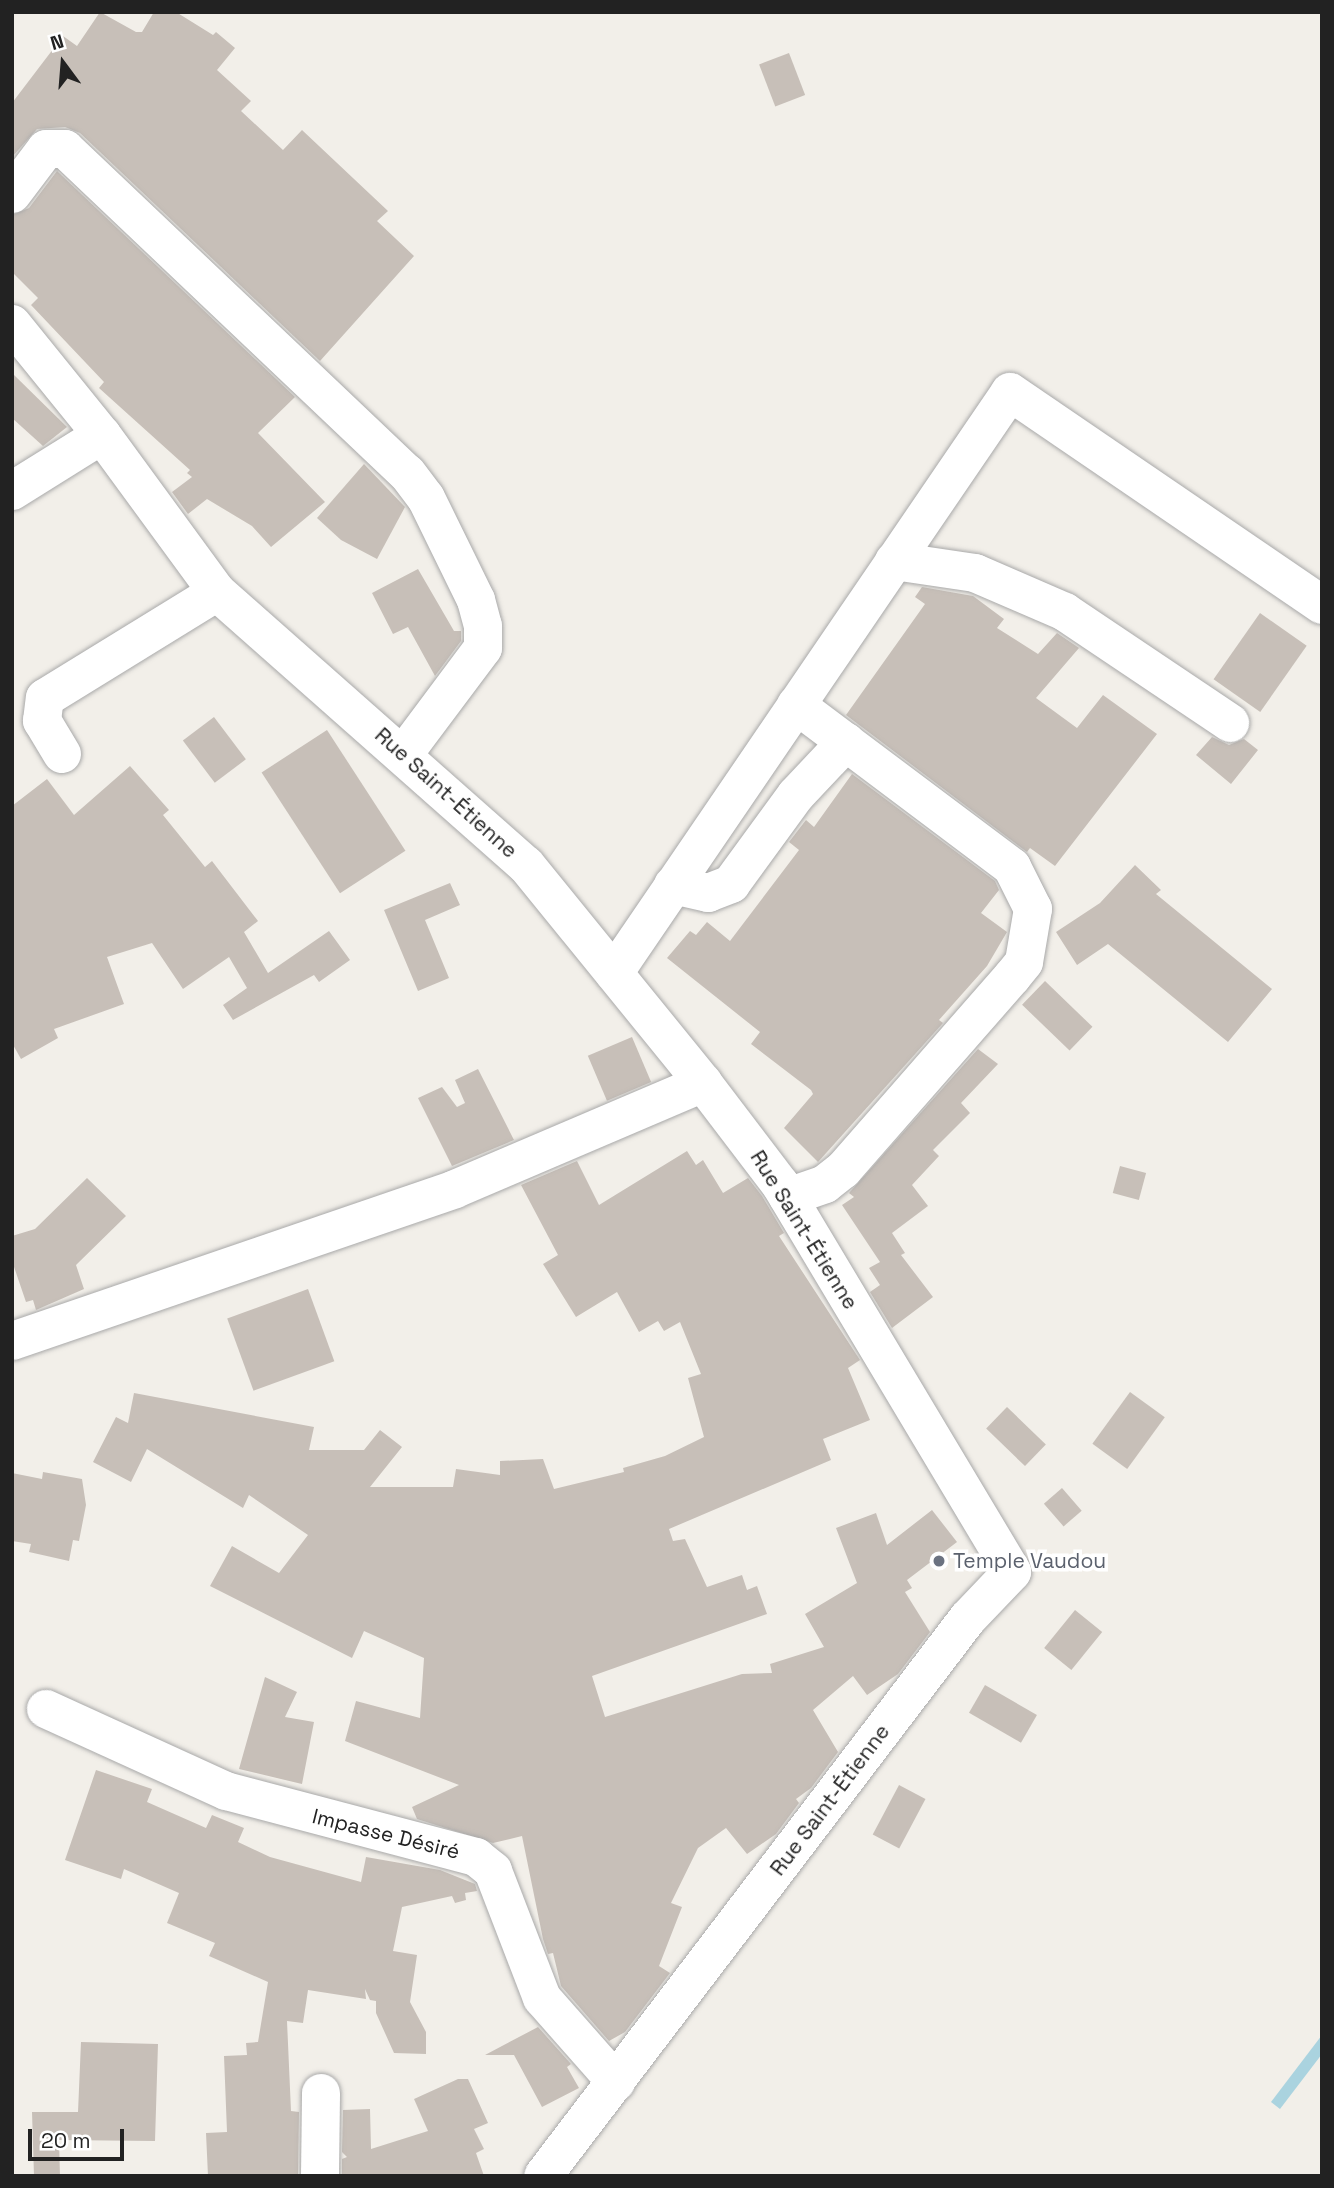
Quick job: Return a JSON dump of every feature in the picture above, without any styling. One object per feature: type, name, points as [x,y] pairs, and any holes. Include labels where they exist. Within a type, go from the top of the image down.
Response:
[{"type":"street","points":[[12,194],[46,149],[65,149],[407,472],[426,498],[475,600],[483,625],[482,648],[403,755]]},
{"type":"street","name":"Rue Saint-Étienne","points":[[12,324],[102,435],[217,592],[526,865],[703,1083],[788,1198],[1012,1572],[968,1618],[616,2082],[547,2165],[542,2176]]},
{"type":"street","points":[[614,973],[1010,391],[1322,605]]},
{"type":"street","points":[[12,491],[102,435]]},
{"type":"street","points":[[894,561],[975,573],[1065,612],[1230,723]]},
{"type":"street","points":[[62,754],[42,720],[46,698],[217,592]]},
{"type":"street","points":[[788,1198],[825,1184],[843,1170],[1024,962],[1031,935],[1033,909],[1012,867],[796,705]]},
{"type":"street","points":[[673,885],[708,893],[731,884],[796,795],[846,742]]},
{"type":"street","points":[[12,1341],[456,1189],[703,1083]]},
{"type":"street","name":"Impasse Désiré","points":[[46,1709],[226,1791],[477,1857],[493,1871],[542,1998],[616,2082]]},
{"type":"street","points":[[320,2176],[321,2093]]},
{"type":"water","points":[[1322,2035],[1322,2054],[1280,2109],[1271,2102]]},
{"type":"building","points":[[100,12],[136,32],[142,32],[154,12],[176,12],[213,35],[216,32],[235,48],[217,70],[251,101],[241,111],[283,150],[302,130],[388,211],[377,221],[414,256],[320,361],[80,133],[65,127],[37,129],[12,157],[12,103],[63,36],[77,46]]},
{"type":"building","points":[[789,53],[805,95],[775,106],[759,64]]},
{"type":"building","points":[[57,171],[295,397],[258,433],[325,502],[271,547],[252,526],[207,499],[188,514],[172,492],[192,477],[187,473],[190,470],[99,388],[104,382],[31,305],[38,298],[12,272],[12,215],[29,208]]},
{"type":"building","points":[[12,373],[67,427],[43,446],[12,418]]},
{"type":"building","points":[[364,464],[405,507],[377,559],[341,540],[317,518]]},
{"type":"building","points":[[418,569],[454,631],[461,631],[461,641],[435,676],[408,627],[393,634],[372,593]]},
{"type":"building","points":[[922,587],[973,596],[1004,619],[997,628],[1038,654],[1057,633],[1079,648],[1036,698],[1077,728],[1103,695],[1157,734],[1055,866],[1030,848],[1027,852],[846,715],[925,604],[915,597]]},
{"type":"building","points":[[1260,613],[1307,646],[1260,712],[1214,679]]},
{"type":"building","points":[[214,717],[246,759],[215,783],[183,740]]},
{"type":"building","points":[[327,730],[405,851],[340,893],[262,772]]},
{"type":"building","points":[[1212,737],[1229,745],[1244,739],[1258,750],[1231,784],[1196,755]]},
{"type":"building","points":[[130,766],[169,810],[163,815],[205,867],[212,861],[258,921],[244,932],[268,973],[329,931],[350,960],[319,982],[314,975],[233,1020],[223,1005],[247,988],[229,957],[183,989],[152,943],[107,957],[124,1004],[54,1029],[58,1038],[21,1059],[12,1043],[12,806],[47,779],[74,815]]},
{"type":"building","points":[[852,774],[995,881],[999,890],[981,913],[1007,932],[987,966],[939,1020],[943,1023],[818,1162],[784,1128],[813,1094],[811,1090],[751,1044],[760,1032],[667,958],[690,931],[696,935],[707,922],[730,941],[799,850],[789,842],[806,820],[814,827]]},
{"type":"building","points":[[1135,865],[1161,890],[1156,894],[1272,989],[1228,1042],[1108,944],[1077,965],[1056,932],[1100,903]]},
{"type":"building","points":[[450,883],[460,905],[425,920],[449,978],[418,991],[384,910]]},
{"type":"building","points":[[1045,981],[1092,1027],[1070,1051],[1022,1005]]},
{"type":"building","points":[[632,1037],[651,1082],[607,1101],[588,1056]]},
{"type":"building","points":[[978,1049],[998,1064],[961,1103],[970,1113],[933,1150],[939,1156],[912,1185],[928,1206],[892,1233],[905,1253],[901,1255],[933,1297],[892,1328],[870,1292],[880,1285],[869,1268],[880,1262],[842,1205],[854,1197],[849,1193]]},
{"type":"building","points":[[478,1069],[514,1140],[452,1166],[418,1098],[442,1087],[457,1107],[465,1103],[455,1080]]},
{"type":"building","points":[[687,1151],[696,1165],[703,1160],[723,1193],[748,1178],[762,1196],[784,1233],[779,1236],[860,1360],[848,1368],[870,1420],[823,1439],[831,1460],[669,1529],[673,1541],[685,1539],[707,1587],[742,1575],[747,1590],[757,1586],[767,1614],[592,1676],[605,1717],[742,1674],[772,1673],[770,1664],[824,1647],[805,1614],[857,1583],[836,1528],[876,1513],[887,1545],[932,1510],[957,1542],[907,1580],[912,1588],[905,1592],[930,1632],[898,1674],[867,1695],[853,1676],[813,1710],[838,1752],[811,1788],[796,1799],[799,1803],[776,1834],[747,1854],[726,1828],[698,1848],[671,1903],[682,1907],[659,1966],[670,1973],[625,2032],[609,2041],[561,1986],[553,1953],[548,1954],[543,1939],[522,1836],[493,1843],[417,1819],[412,1807],[459,1785],[345,1741],[356,1701],[420,1718],[424,1658],[364,1631],[352,1658],[210,1586],[232,1546],[279,1573],[308,1535],[249,1495],[243,1508],[147,1449],[131,1482],[93,1462],[116,1417],[128,1423],[134,1393],[314,1427],[309,1450],[364,1450],[380,1430],[402,1447],[370,1487],[453,1487],[456,1469],[500,1475],[500,1461],[543,1459],[554,1489],[624,1472],[623,1468],[665,1456],[704,1437],[688,1378],[701,1374],[680,1322],[664,1331],[658,1321],[639,1332],[617,1292],[576,1317],[543,1264],[558,1255],[521,1185],[577,1161],[599,1205]]},
{"type":"building","points":[[1120,1166],[1146,1173],[1139,1200],[1113,1193]]},
{"type":"building","points":[[87,1178],[126,1216],[76,1265],[84,1289],[36,1310],[33,1300],[26,1302],[12,1261],[12,1236],[35,1229]]},
{"type":"building","points":[[308,1289],[334,1361],[254,1391],[227,1318]]},
{"type":"building","points":[[1130,1392],[1165,1417],[1127,1469],[1092,1444]]},
{"type":"building","points":[[1007,1407],[1046,1445],[1025,1466],[986,1429]]},
{"type":"building","points":[[43,1472],[82,1479],[86,1505],[79,1541],[73,1540],[69,1561],[29,1552],[31,1544],[12,1541],[12,1473],[42,1479]]},
{"type":"building","points":[[1062,1488],[1082,1511],[1064,1526],[1044,1504]]},
{"type":"building","points":[[1075,1610],[1102,1632],[1071,1670],[1044,1648]]},
{"type":"building","points":[[265,1677],[297,1692],[285,1717],[314,1722],[302,1784],[239,1769]]},
{"type":"building","points":[[985,1685],[1037,1715],[1021,1743],[969,1713]]},
{"type":"building","points":[[96,1770],[152,1789],[147,1802],[206,1828],[212,1815],[244,1828],[238,1842],[270,1857],[361,1882],[366,1857],[440,1870],[475,1884],[477,1891],[465,1893],[466,1900],[455,1903],[452,1896],[402,1907],[393,1951],[417,1955],[410,2002],[426,2032],[426,2054],[394,2053],[376,2013],[376,2001],[370,2000],[365,1989],[366,1999],[308,1990],[303,2023],[287,2021],[291,2111],[299,2112],[298,2176],[208,2176],[206,2133],[227,2132],[224,2056],[247,2055],[246,2043],[258,2042],[268,1982],[209,1956],[215,1943],[167,1923],[179,1893],[124,1869],[121,1879],[65,1860]]},
{"type":"building","points":[[899,1785],[925,1799],[899,1849],[873,1834]]},
{"type":"building","points":[[538,2027],[571,2064],[567,2067],[579,2088],[542,2107],[514,2055],[485,2055]]},
{"type":"building","points":[[81,2042],[158,2044],[155,2141],[59,2140],[60,2176],[34,2176],[32,2112],[78,2112]]},
{"type":"building","points":[[458,2079],[468,2079],[488,2123],[474,2129],[484,2149],[476,2153],[484,2176],[342,2176],[342,2159],[347,2157],[342,2152],[343,2110],[370,2109],[371,2149],[428,2131],[414,2099]]},
{"type":"place","name":"Temple Vaudou","points":[[939,1561]]}]
